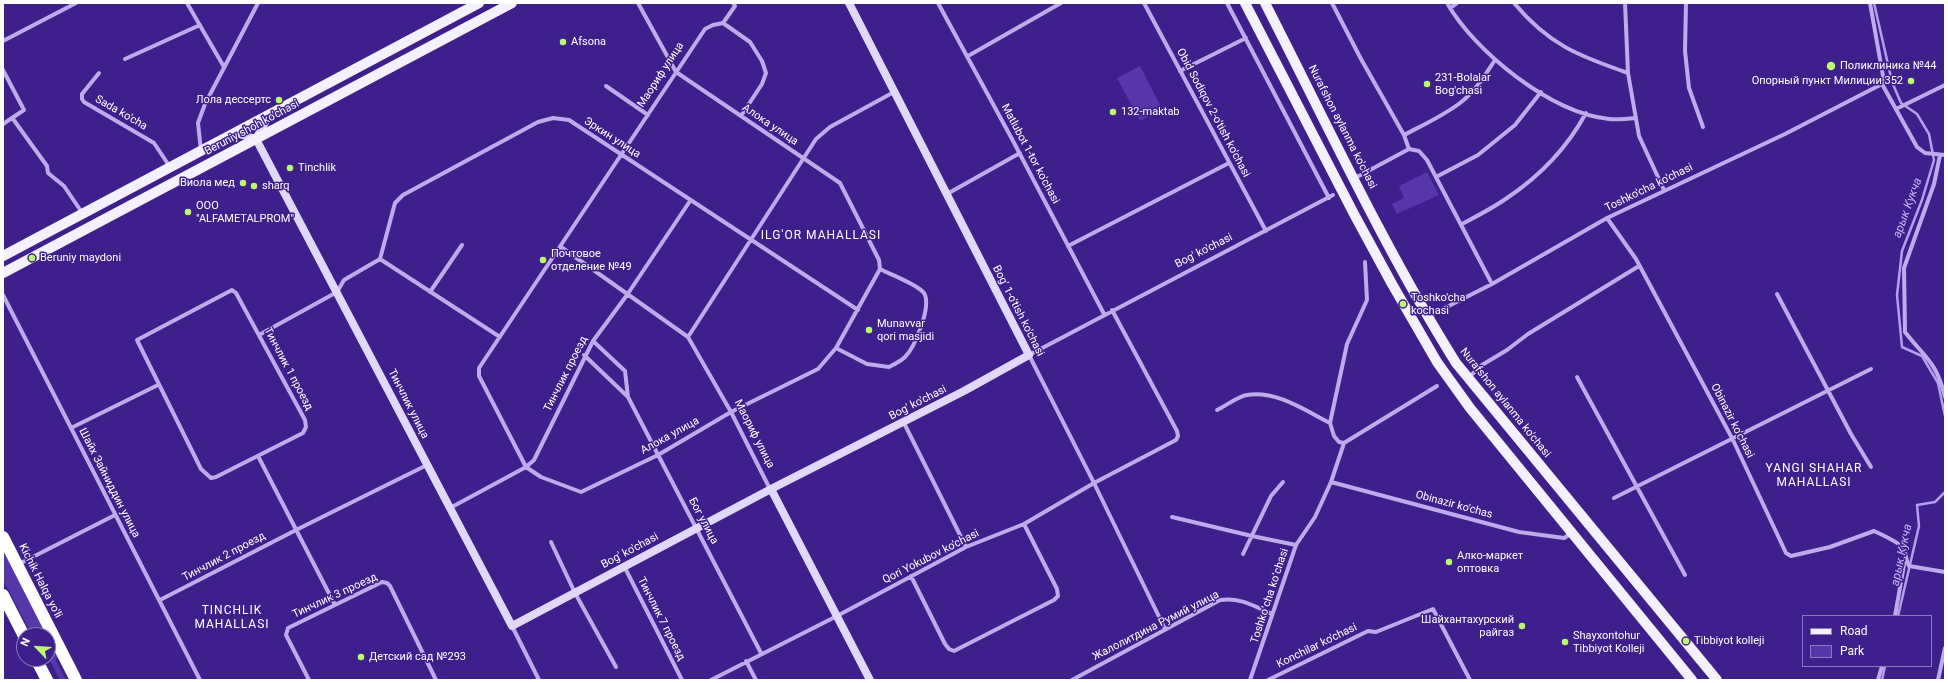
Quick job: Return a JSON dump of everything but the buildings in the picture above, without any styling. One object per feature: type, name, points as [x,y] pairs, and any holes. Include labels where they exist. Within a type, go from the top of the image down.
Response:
[{"type":"highway","name":"Kichik Halqa yo'li","points":[[3,537],[76,680]]},
{"type":"highway","points":[[3,595],[19,627]]},
{"type":"highway","points":[[40,667],[47,680]]},
{"type":"main road","name":"Beruniy shoh ko'chasi","points":[[3,256],[479,3]]},
{"type":"main road","name":"Beruniy shoh ko'chasi","points":[[3,274],[512,3]]},
{"type":"main road","points":[[1245,3],[1354,214],[1433,357],[1470,408],[1692,680]]},
{"type":"main road","name":"Nurafshon aylanma ko'chasi","points":[[1265,3],[1354,179],[1428,316],[1456,363],[1718,680]]},
{"type":"street","points":[[3,41],[76,3]]},
{"type":"street","points":[[187,3],[224,67]]},
{"type":"street","points":[[201,151],[198,123],[204,104],[258,3]]},
{"type":"street","name":"Алока улица","points":[[526,467],[540,478],[581,492],[658,455],[731,412],[818,369],[836,348],[880,269],[880,260],[840,183],[676,72],[638,3]]},
{"type":"street","points":[[732,3],[735,6],[723,23],[750,42],[762,61],[766,73],[762,84],[741,116]]},
{"type":"street","name":"Bog' 1-o'tish ko'chasi","points":[[849,3],[1094,483],[1165,630]]},
{"type":"street","name":"Matlubot 1-tor ko'chasi","points":[[938,3],[1020,153],[1104,314]]},
{"type":"street","points":[[968,56],[1061,3]]},
{"type":"street","name":"Obid Sodiqov 2-o'tish ko'chasi","points":[[1144,3],[1266,232]]},
{"type":"street","points":[[1180,71],[1246,38],[1227,3]]},
{"type":"street","points":[[1332,3],[1361,59],[1404,135],[1409,149]]},
{"type":"street","points":[[1447,3],[1465,29],[1495,60],[1541,92],[1571,109],[1609,119],[1636,118]]},
{"type":"street","points":[[1450,8],[1457,3]]},
{"type":"street","points":[[1514,3],[1544,34],[1566,49],[1628,73]]},
{"type":"street","points":[[1625,3],[1628,73],[1639,136],[1664,190]]},
{"type":"street","points":[[1686,3],[1685,51],[1689,88],[1703,127]]},
{"type":"street","points":[[1870,3],[1883,76],[1882,84],[1917,147],[1925,153],[1943,155],[1904,268],[1904,286],[1906,304],[1905,332],[1932,362],[1940,378],[1945,397]]},
{"type":"street","name":"Маориф улица","points":[[526,467],[478,371],[705,30],[713,25],[723,23]]},
{"type":"street","points":[[125,59],[200,25]]},
{"type":"street","name":"Bog' ko'chasi","points":[[512,626],[771,489],[904,423],[1104,314],[1266,232],[1331,196],[1246,38]]},
{"type":"street","points":[[1404,135],[1437,118],[1461,103],[1478,84],[1495,60]]},
{"type":"street","points":[[3,70],[24,110],[13,119],[3,124]]},
{"type":"street","name":"Sada ko'cha","points":[[99,73],[82,94],[82,99],[84,102],[154,143],[170,168]]},
{"type":"street","name":"Toshko'cha ko'chasi","points":[[1428,316],[1492,284],[1607,218],[1785,134],[1882,84]]},
{"type":"street","points":[[1896,109],[1945,85]]},
{"type":"street","points":[[606,86],[648,116]]},
{"type":"street","points":[[688,337],[816,139],[822,132],[894,92]]},
{"type":"street","points":[[1436,176],[1478,154],[1515,125],[1541,92]]},
{"type":"street","points":[[1462,224],[1507,198],[1546,167],[1576,132],[1586,113]]},
{"type":"street","points":[[236,133],[256,139],[270,115]]},
{"type":"street","name":"Эркин улица","points":[[380,259],[395,203],[403,195],[538,122],[553,118],[569,120],[623,154],[690,201],[858,310]]},
{"type":"street","points":[[13,119],[46,166],[48,173],[64,186],[83,214]]},
{"type":"street","name":"Тинчлик улица","points":[[256,139],[539,680]]},
{"type":"street","points":[[1354,179],[1409,149],[1419,151],[1424,156],[1436,176],[1492,284]]},
{"type":"street","points":[[946,195],[1020,153]]},
{"type":"street","points":[[1068,246],[1229,163]]},
{"type":"street","name":"Тинчлик проезд","points":[[450,508],[526,467],[534,460],[584,355],[627,295],[690,201]]},
{"type":"street","name":"Obinazir ko'chasi","points":[[1607,218],[1639,266],[1733,440],[1786,553],[1791,556],[1830,547],[1874,531],[1900,544],[1903,548],[1905,559]]},
{"type":"street","points":[[430,292],[462,244]]},
{"type":"street","name":"Маориф улица","points":[[561,247],[688,337],[731,412],[870,680]]},
{"type":"street","points":[[259,335],[337,292],[344,280],[380,259],[500,338]]},
{"type":"street","points":[[1365,262],[1367,300],[1347,344],[1330,423],[1334,436],[1339,442],[1344,444],[1437,386]]},
{"type":"street","points":[[1468,378],[1482,365],[1507,350],[1528,334],[1639,266]]},
{"type":"street","points":[[836,348],[867,364],[880,367],[889,367],[905,357],[914,346],[924,313],[926,302],[924,294],[919,289],[880,269]]},
{"type":"street","name":"Тинчлик 1 проезд","points":[[232,290],[236,292],[305,420],[306,427],[303,433],[216,478],[208,476],[201,469],[158,385],[137,340],[232,290]]},
{"type":"street","points":[[1776,294],[1871,466]]},
{"type":"street","name":"Шайх Зайниддин улица","points":[[3,295],[200,680]]},
{"type":"street","name":"Qori Yokubov ko'chasi","points":[[711,680],[761,653],[837,616],[966,547],[1024,524],[1094,483],[1176,440],[1178,436],[1177,430],[1112,310]]},
{"type":"street","name":"Бог улица","points":[[593,341],[624,371],[628,397],[761,653]]},
{"type":"street","name":"Бог улица","points":[[584,355],[628,397]]},
{"type":"street","points":[[1614,498],[1733,440],[1871,369]]},
{"type":"street","points":[[1577,377],[1685,575]]},
{"type":"street","points":[[71,428],[158,385]]},
{"type":"street","points":[[1217,410],[1246,395],[1263,395],[1277,398],[1330,423]]},
{"type":"street","points":[[904,423],[966,547]]},
{"type":"street","name":"Toshkoʻcha koʻchasi","points":[[1250,680],[1268,632],[1272,614],[1296,544],[1315,517],[1331,482],[1344,444]]},
{"type":"street","points":[[258,456],[335,605]]},
{"type":"street","name":"Тинчлик 2 проезд","points":[[160,600],[427,465]]},
{"type":"street","points":[[1243,554],[1271,496],[1284,482]]},
{"type":"street","name":"Obinazir ko'chas","points":[[1331,482],[1519,532],[1564,538],[1573,533]]},
{"type":"street","points":[[17,565],[115,515]]},
{"type":"street","points":[[1172,517],[1252,536],[1296,544]]},
{"type":"street","points":[[911,576],[945,644],[949,649],[954,650],[1054,600],[1058,596],[1057,589],[1024,524]]},
{"type":"street","points":[[551,542],[575,592],[616,668]]},
{"type":"street","points":[[1905,559],[1909,566],[1945,572]]},
{"type":"street","points":[[1895,615],[1905,559]]},
{"type":"street","name":"Тинчлик 7 проезд","points":[[624,566],[682,680]]},
{"type":"street","name":"Тинчлик 3 проезд","points":[[309,680],[286,632],[288,628],[382,582],[387,583],[390,586],[436,680]]},
{"type":"street","name":"Жалолитдина Румий улица","points":[[1072,680],[1220,600],[1230,598],[1248,602],[1272,614]]},
{"type":"street","name":"Konchilar ko'chasi","points":[[1268,680],[1368,631],[1376,632],[1433,609],[1470,680]]},
{"type":"street","points":[[1938,680],[1945,648]]},
{"type":"street","points":[[746,661],[756,680]]},
{"type":"street","points":[[1878,680],[1882,667]]},
{"type":"green space","points":[[1140,66],[1162,109],[1140,121],[1117,78]]},
{"type":"green space","points":[[1427,172],[1439,195],[1397,214],[1392,204],[1404,198],[1399,186]]},
{"type":"green space","points":[[3,549],[44,627],[28,627],[3,580]]},
{"type":"green space","points":[[56,650],[58,654],[56,661]]},
{"type":"green space","points":[[56,661],[66,680],[60,680],[53,667],[56,667]]},
{"type":"waterway","name":"арык Кукча","points":[[1874,3],[1892,82],[1901,103],[1917,114],[1929,134],[1934,160],[1922,200],[1902,251],[1897,295],[1902,347],[1922,356],[1938,383],[1945,416]]},
{"type":"waterway","name":"арык Кукча","points":[[1898,615],[1919,526],[1917,505],[1935,502],[1945,492]]},
{"type":"waterway","name":"арык Кукча","points":[[1882,680],[1885,667]]},
{"type":"place","name":"Afsona","points":[[563,42]]},
{"type":"place","name":"Поликлиника №44","points":[[1831,66]]},
{"type":"place","name":"Опорный пункт Милиции 352","points":[[1911,81]]},
{"type":"place","name":"231-Bolalar Bog'chasi","points":[[1427,84]]},
{"type":"place","name":"Лола дессертс","points":[[279,100]]},
{"type":"place","name":"132-maktab","points":[[1113,112]]},
{"type":"place","name":"Tinchlik","points":[[290,168]]},
{"type":"place","name":"Виола мед","points":[[243,183]]},
{"type":"place","name":"sharq","points":[[254,186]]},
{"type":"place","name":"OOO \"ALFAMETALPROM\"","points":[[188,212]]},
{"type":"place","name":"Beruniy maydoni","points":[[32,258]]},
{"type":"place","name":"Почтовое отделение №49","points":[[543,260]]},
{"type":"place","name":"Toshko'cha kochasi","points":[[1403,304]]},
{"type":"place","name":"Munavvar qori masjidi","points":[[869,330]]},
{"type":"place","name":"Алко-маркет оптовка","points":[[1449,562]]},
{"type":"place","name":"Шайхантахурский райгаз","points":[[1522,626]]},
{"type":"place","name":"Tibbiyot kolleji","points":[[1686,641]]},
{"type":"place","name":"Shayxontohur Tibbiyot Kolleji","points":[[1565,642]]},
{"type":"place","name":"Детский сад №293","points":[[361,657]]},
{"type":"district","name":"ILG'OR MAHALLASI","points":[[821,236]]},
{"type":"district","name":"YANGI SHAHAR MAHALLASI","points":[[1814,476]]},
{"type":"district","name":"TINCHLIK MAHALLASI","points":[[232,618]]}]
